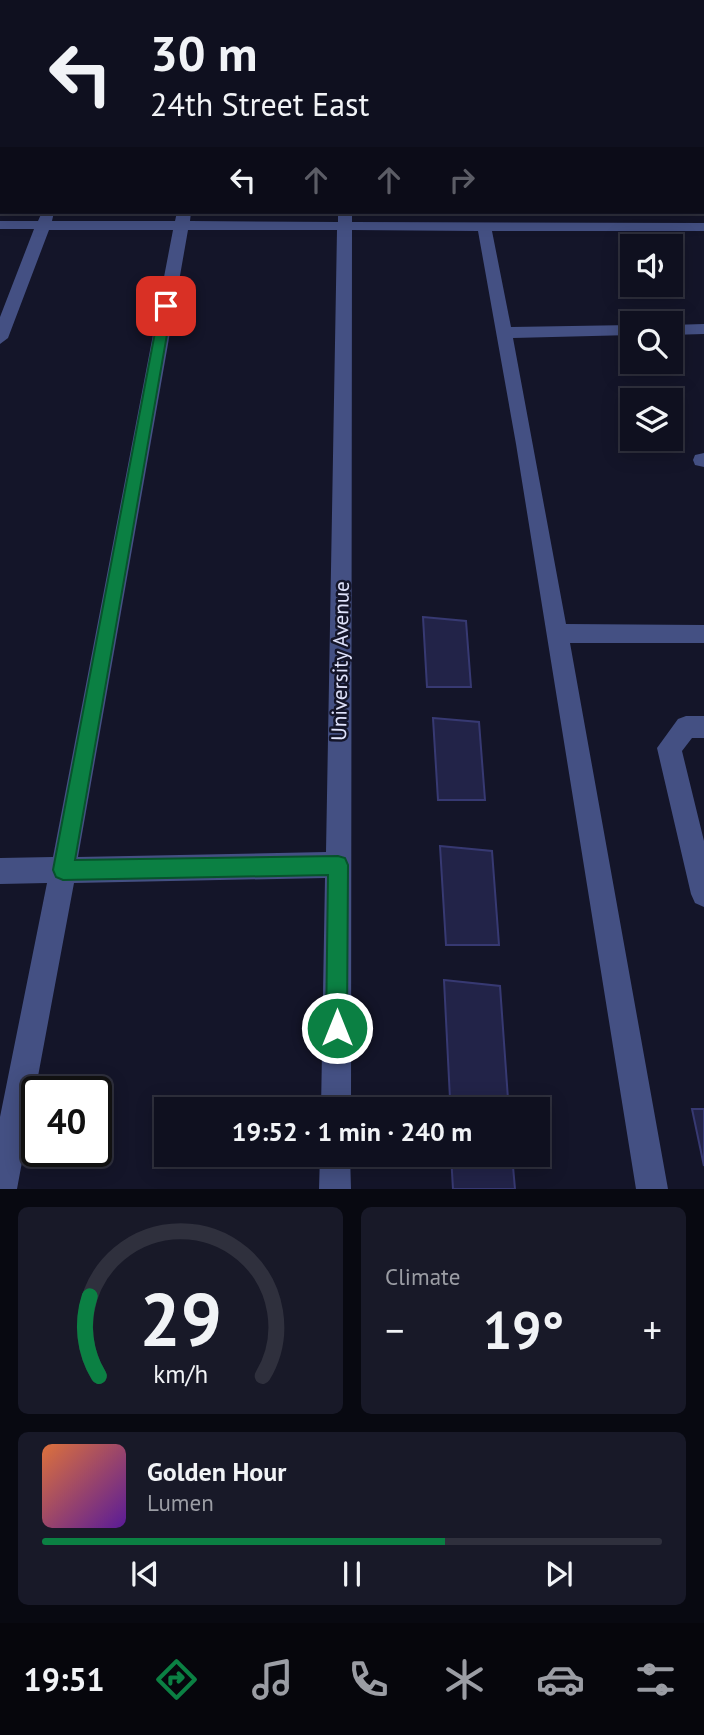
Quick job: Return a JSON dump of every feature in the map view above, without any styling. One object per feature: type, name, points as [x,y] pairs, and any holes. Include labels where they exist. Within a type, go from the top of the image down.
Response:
[{"type":"street","points":[[0,338],[46,218]]},
{"type":"street","points":[[0,225],[46,218],[182,218],[345,219],[484,226],[704,227]]},
{"type":"street","points":[[1,1189],[63,870],[182,218]]},
{"type":"street","name":"University Avenue","points":[[336,1097],[345,219]]},
{"type":"street","points":[[484,226],[652,1189]]},
{"type":"street","points":[[683,330],[704,329]]},
{"type":"street","points":[[504,333],[620,330]]},
{"type":"street","points":[[557,633],[704,634]]},
{"type":"street","points":[[704,727],[685,727],[669,748],[704,894]]},
{"type":"street","points":[[0,871],[338,865]]},
{"type":"street","points":[[335,1167],[335,1189]]},
{"type":"building","points":[[423,617],[466,621],[471,687],[427,687]]},
{"type":"building","points":[[433,718],[479,722],[485,800],[438,800]]},
{"type":"building","points":[[440,846],[492,851],[499,945],[446,945]]},
{"type":"building","points":[[444,980],[500,986],[508,1097],[450,1097]]},
{"type":"building","points":[[692,1109],[704,1109],[704,1166]]},
{"type":"building","points":[[452,1167],[513,1167],[515,1189],[453,1189]]},
{"type":"route","points":[[166,306],[63,870],[338,865],[337,1028]]}]
